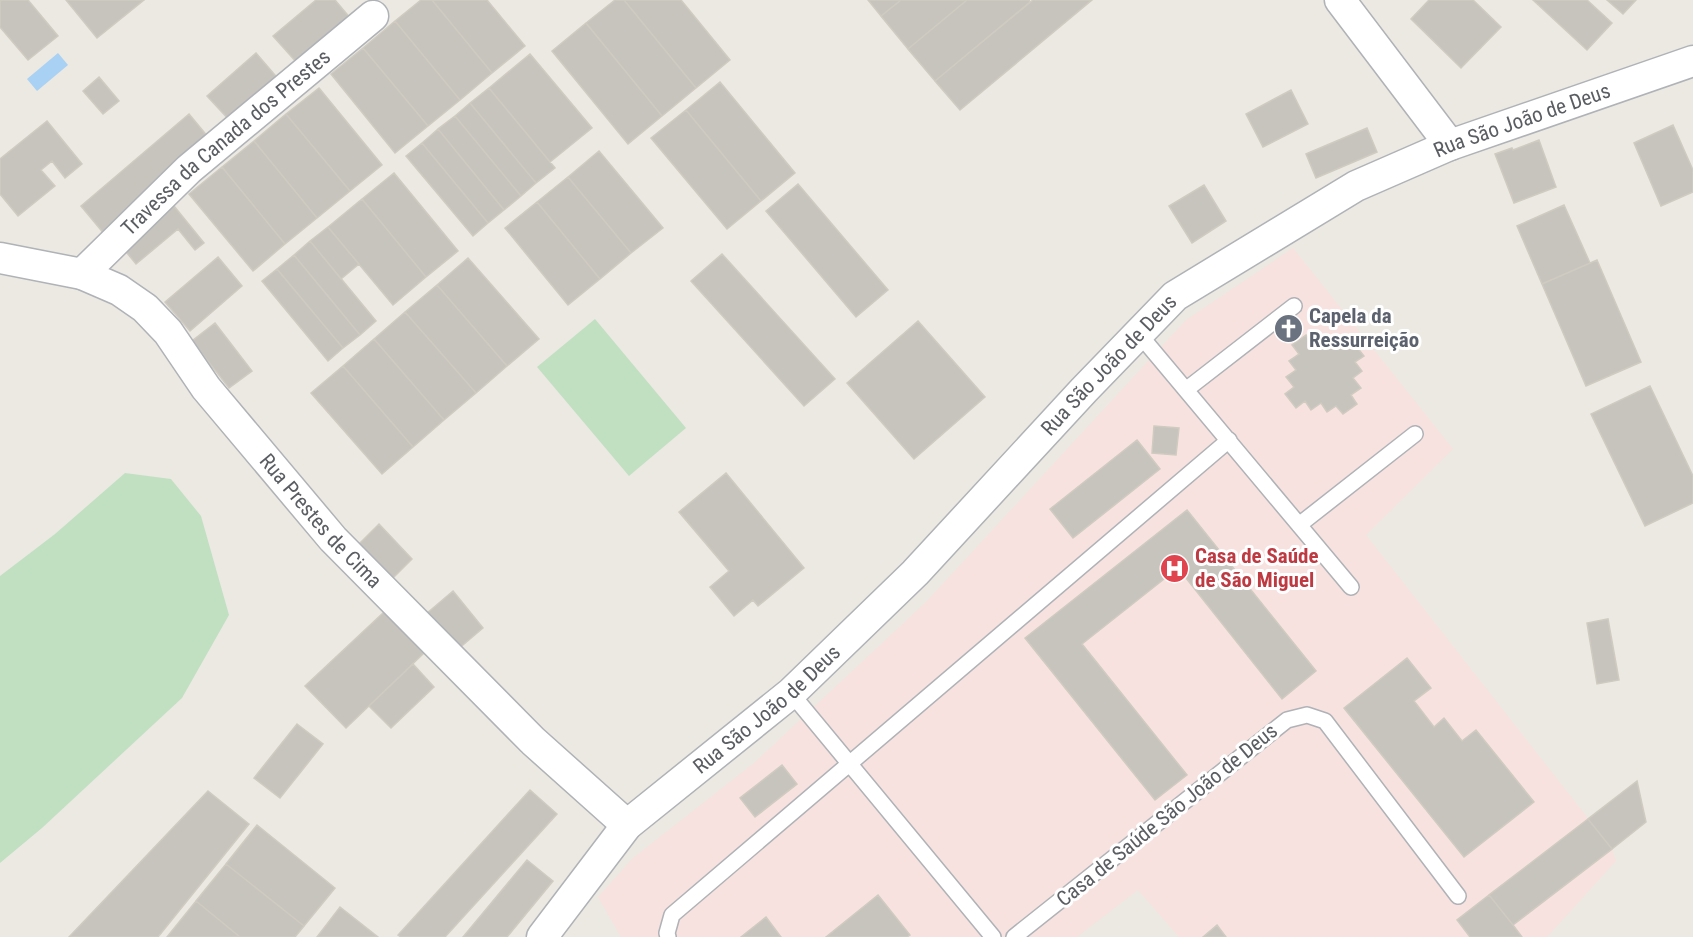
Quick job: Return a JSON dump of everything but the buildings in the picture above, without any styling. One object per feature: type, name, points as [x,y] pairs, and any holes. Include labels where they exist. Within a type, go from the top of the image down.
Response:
[{"type":"street","points":[[1340,0],[1450,145]]},
{"type":"street","name":"Travessa da Canada dos Prestes","points":[[82,274],[189,169],[373,16]]},
{"type":"street","name":"Rua São João de Deus","points":[[542,937],[627,825],[791,693],[915,573],[1084,390],[1175,296],[1347,191],[1450,145],[1693,61]]},
{"type":"street","name":"Rua Prestes de Cima","points":[[0,258],[82,274],[119,290],[145,308],[168,332],[206,388],[333,539],[533,741],[627,825]]},
{"type":"lane","points":[[1187,389],[1294,306]]},
{"type":"lane","points":[[1139,334],[1351,587]]},
{"type":"lane","points":[[1299,525],[1415,434]]},
{"type":"lane","points":[[668,937],[672,915],[1229,440]]},
{"type":"lane","points":[[791,693],[993,937]]},
{"type":"lane","name":"Casa de Saúde São João de Deus","points":[[1014,937],[1287,720],[1307,715],[1325,721],[1458,896]]},
{"type":"shaded area","name":"Casa de Saúde de São Miguel","points":[[1293,248],[1453,449],[1366,535],[1612,849],[1616,861],[1547,937],[1179,937],[1138,890],[1077,937],[621,937],[598,897],[633,858],[754,763],[926,602],[1186,320]]},
{"type":"green space","points":[[595,319],[686,428],[629,476],[537,367]]},
{"type":"green space","points":[[125,473],[171,479],[201,516],[229,615],[182,698],[42,828],[0,863],[0,576],[55,534]]},
{"type":"water","points":[[58,53],[68,65],[37,91],[27,79]]},
{"type":"place","name":"Capela da Ressurreição","points":[[1288,328]]},
{"type":"place","name":"Casa de Saúde de São Miguel","points":[[1174,568]]}]
